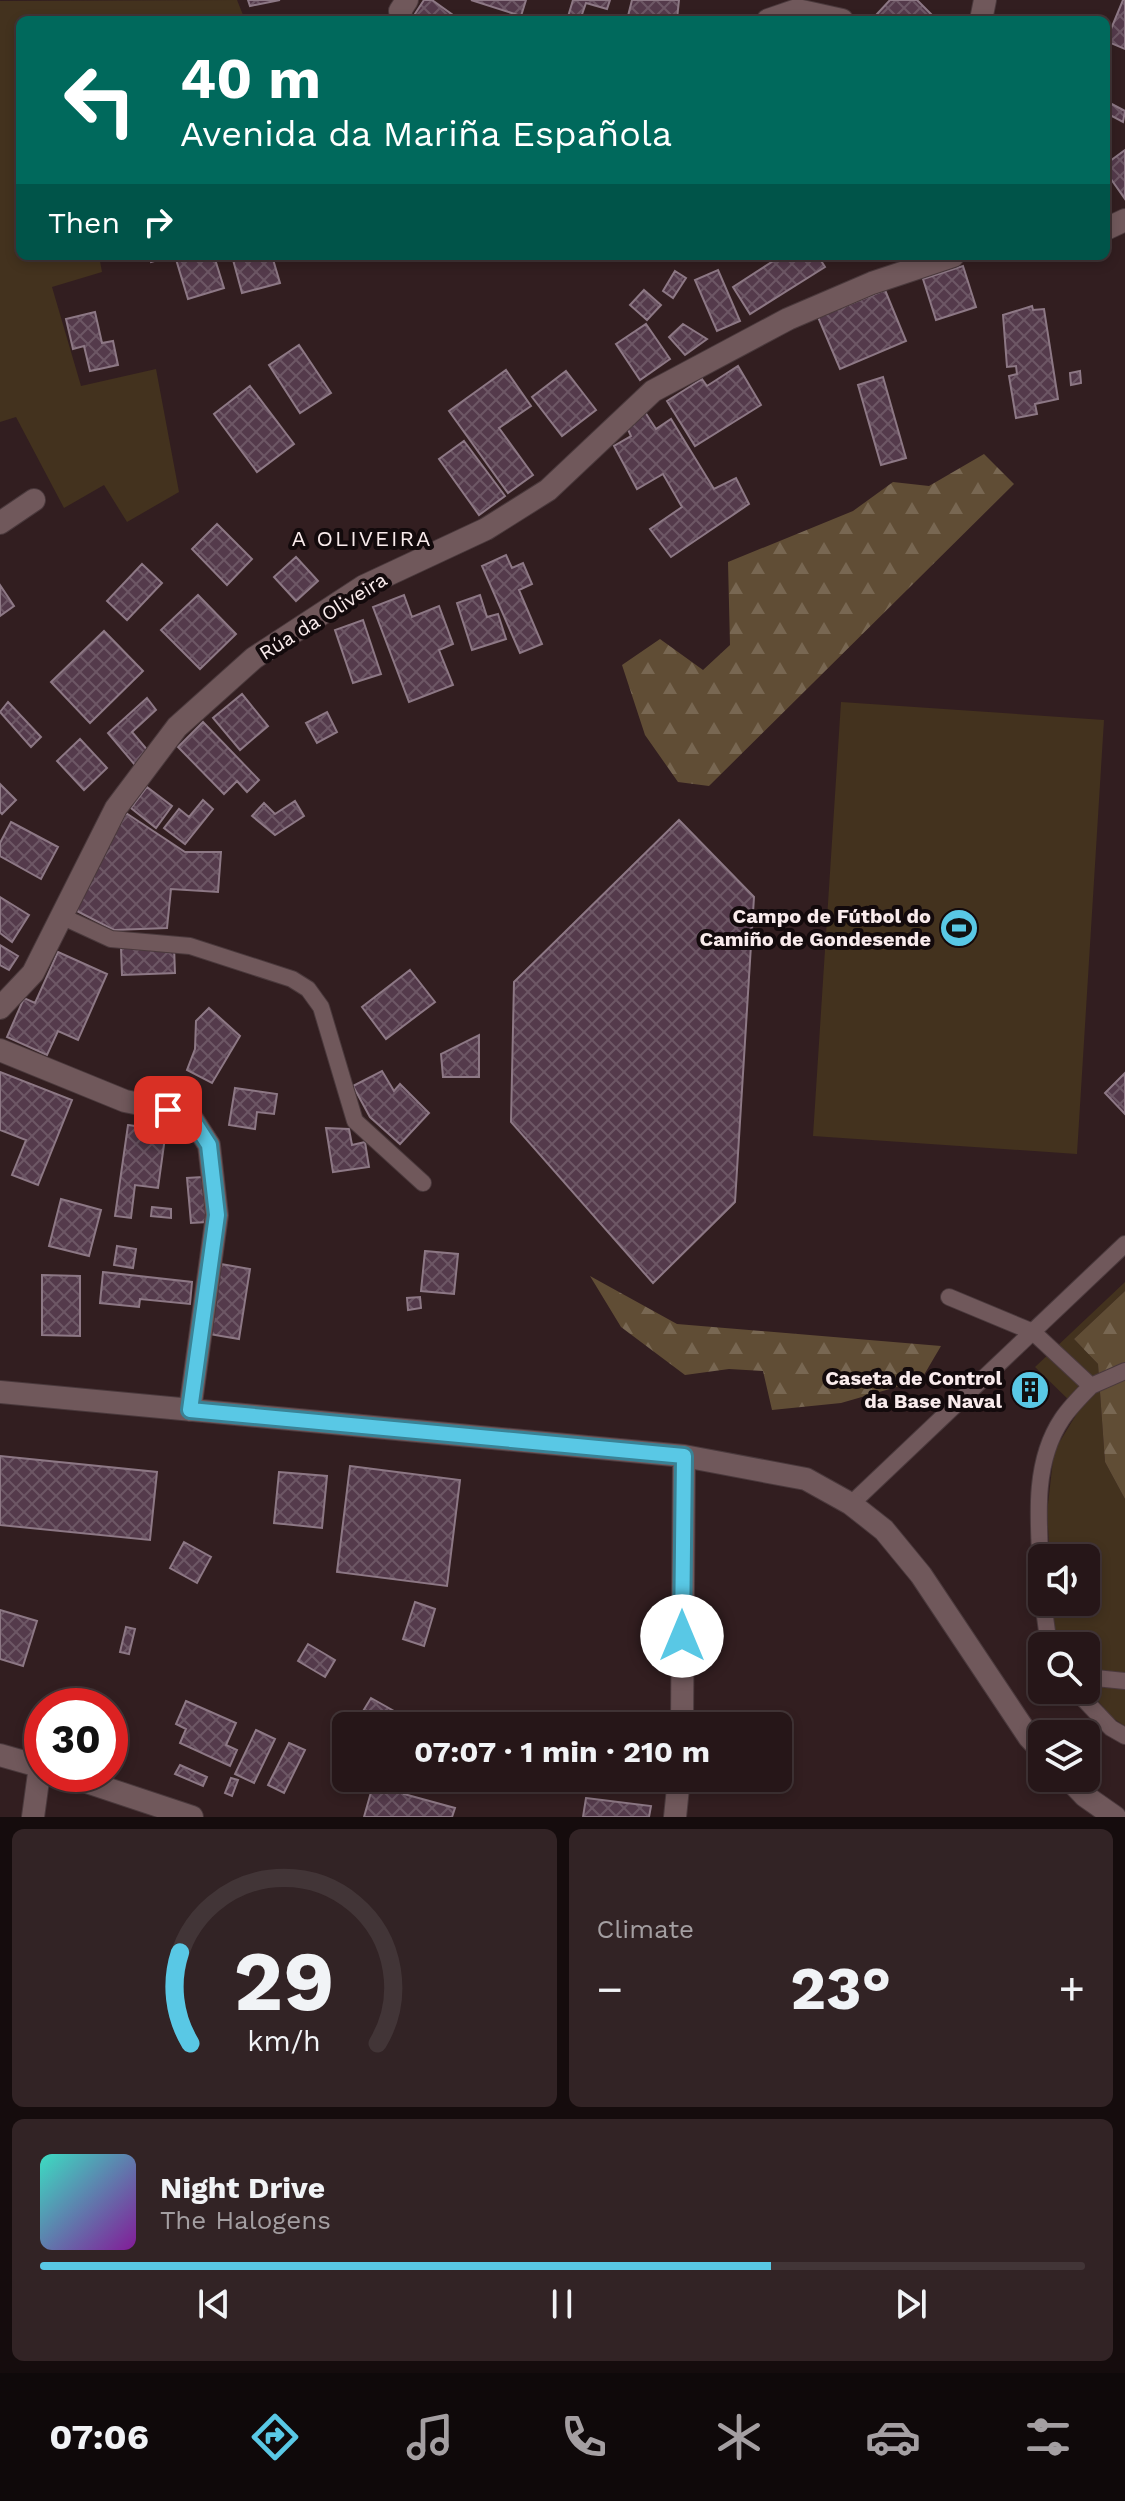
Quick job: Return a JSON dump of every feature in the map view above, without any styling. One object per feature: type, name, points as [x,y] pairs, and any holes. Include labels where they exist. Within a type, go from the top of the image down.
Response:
[{"type":"street","points":[[780,16],[797,10],[825,16]]},
{"type":"street","name":"Rúa da Oliveira","points":[[872,283],[906,260]]},
{"type":"street","name":"Rúa da Oliveira","points":[[0,1008],[33,973],[116,808],[168,738],[254,658],[364,586],[486,529],[548,490],[653,391],[788,319],[872,283],[941,260]]},
{"type":"street","points":[[0,523],[34,500]]},
{"type":"street","points":[[0,1050],[125,1101],[189,1114],[209,1145],[217,1215],[190,1410]]},
{"type":"street","points":[[0,1392],[684,1456],[806,1479],[851,1504],[884,1530],[921,1575],[1028,1736]]},
{"type":"street","points":[[682,1712],[684,1456]]},
{"type":"street","points":[[0,1755],[24,1761]]},
{"type":"street","points":[[33,1817],[37,1792]]},
{"type":"street","points":[[117,1792],[192,1817]]},
{"type":"street","points":[[675,1817],[678,1792]]},
{"type":"street","points":[[1081,1792],[1115,1817]]},
{"type":"lane","points":[[61,916],[111,939],[190,946],[292,979],[308,989],[321,1007],[355,1121],[423,1183]]},
{"type":"lane","points":[[851,1504],[1125,1244]]},
{"type":"lane","points":[[949,1297],[1033,1332],[1091,1386]]},
{"type":"lane","points":[[1041,1544],[1040,1489],[1046,1450],[1062,1419],[1091,1386],[1125,1371]]},
{"type":"lane","points":[[1100,1678],[1125,1681]]},
{"type":"lane","points":[[1088,1704],[1111,1728],[1125,1736]]},
{"type":"shaded area","points":[[237,0],[243,16],[16,16],[16,260],[100,260],[102,272],[52,287],[81,386],[156,369],[179,492],[127,522],[104,485],[64,508],[16,417],[0,422],[0,1]]},
{"type":"shaded area","name":"Campo de Fútbol do Camiño de Gondesende","points":[[841,702],[1104,720],[1077,1154],[813,1136]]},
{"type":"shaded area","points":[[1125,1282],[1125,1291],[1074,1339],[1098,1364],[1105,1462],[1125,1499],[1125,1726],[1110,1716],[1100,1703],[1100,1632],[1054,1630],[1053,1616],[1100,1616],[1100,1544],[1049,1544],[1047,1513],[1054,1451],[1079,1410],[1035,1367]]},
{"type":"green space","points":[[984,454],[1014,484],[709,786],[678,782],[645,735],[622,665],[660,639],[703,670],[730,645],[728,562],[853,511],[893,482],[929,486]]},
{"type":"green space","points":[[590,1276],[677,1324],[941,1346],[921,1380],[841,1403],[772,1410],[763,1371],[729,1369],[685,1375],[621,1327]]},
{"type":"green space","points":[[1125,1291],[1125,1499],[1105,1462],[1098,1364],[1074,1339]]},
{"type":"building","points":[[248,0],[280,0],[250,6]]},
{"type":"building","points":[[424,0],[432,0],[454,16],[414,16]]},
{"type":"building","points":[[471,0],[526,0],[521,16]]},
{"type":"building","points":[[573,0],[610,0],[607,9],[586,3],[581,16],[568,16]]},
{"type":"building","points":[[632,0],[679,0],[677,16],[628,16]]},
{"type":"building","points":[[890,0],[917,0],[932,15],[879,16],[877,14]]},
{"type":"building","points":[[1125,0],[1125,49],[1110,43],[1110,31]]},
{"type":"building","points":[[1110,103],[1125,111],[1123,122],[1110,115]]},
{"type":"building","points":[[1125,150],[1125,199],[1110,178],[1110,161]]},
{"type":"building","points":[[176,260],[215,260],[224,288],[188,299]]},
{"type":"building","points":[[233,260],[273,260],[280,283],[242,293]]},
{"type":"building","points":[[775,260],[821,260],[825,267],[750,314],[733,287]]},
{"type":"building","points":[[963,266],[976,307],[936,320],[923,279]]},
{"type":"building","points":[[718,270],[740,321],[717,331],[695,280]]},
{"type":"building","points":[[675,271],[686,278],[673,298],[663,291]]},
{"type":"building","points":[[644,290],[661,305],[647,320],[630,305]]},
{"type":"building","points":[[885,290],[906,341],[840,369],[818,317]]},
{"type":"building","points":[[1032,306],[1033,310],[1044,309],[1058,399],[1035,404],[1037,414],[1016,418],[1009,376],[1017,374],[1016,366],[1007,367],[1003,315]]},
{"type":"building","points":[[95,312],[102,343],[113,341],[118,365],[90,371],[84,346],[73,349],[66,319]]},
{"type":"building","points":[[646,324],[670,359],[640,380],[616,344]]},
{"type":"building","points":[[683,324],[707,339],[685,355],[669,337]]},
{"type":"building","points":[[299,345],[331,393],[300,413],[269,365]]},
{"type":"building","points":[[738,366],[761,405],[695,446],[667,401],[702,379],[707,386]]},
{"type":"building","points":[[506,370],[531,406],[499,428],[533,475],[508,493],[449,411]]},
{"type":"building","points":[[566,371],[596,410],[562,436],[532,397]]},
{"type":"building","points":[[1080,371],[1081,383],[1071,385],[1070,373]]},
{"type":"building","points":[[883,377],[906,458],[881,465],[858,385]]},
{"type":"building","points":[[250,386],[294,444],[257,472],[214,414]]},
{"type":"building","points":[[645,412],[656,429],[671,419],[714,489],[736,478],[749,504],[671,557],[650,529],[682,507],[663,474],[637,489],[614,446],[631,436],[626,425]]},
{"type":"building","points":[[464,441],[505,496],[479,515],[439,459]]},
{"type":"building","points":[[217,524],[252,559],[227,585],[192,549]]},
{"type":"building","points":[[506,555],[512,568],[523,563],[532,584],[519,590],[542,644],[520,653],[482,566]]},
{"type":"building","points":[[296,557],[318,581],[296,601],[274,577]]},
{"type":"building","points":[[142,564],[162,583],[127,620],[107,601]]},
{"type":"building","points":[[0,585],[14,606],[0,616]]},
{"type":"building","points":[[198,595],[236,634],[200,669],[161,630]]},
{"type":"building","points":[[404,595],[412,617],[439,606],[453,644],[439,650],[453,685],[409,702],[373,607]]},
{"type":"building","points":[[480,595],[487,617],[498,614],[506,639],[472,650],[457,603]]},
{"type":"building","points":[[363,620],[381,674],[353,683],[335,630]]},
{"type":"building","points":[[104,631],[143,671],[90,723],[51,682]]},
{"type":"building","points":[[242,694],[268,726],[240,750],[213,718]]},
{"type":"building","points":[[147,698],[156,710],[132,732],[149,752],[135,765],[108,733]]},
{"type":"building","points":[[8,702],[41,737],[31,747],[0,712]]},
{"type":"building","points":[[327,712],[337,732],[317,743],[306,723]]},
{"type":"building","points":[[203,722],[259,780],[247,792],[237,781],[224,794],[178,747]]},
{"type":"building","points":[[80,739],[107,768],[84,790],[57,761]]},
{"type":"building","points":[[0,784],[16,800],[2,814],[0,812]]},
{"type":"building","points":[[147,787],[172,806],[156,828],[131,808]]},
{"type":"building","points":[[203,800],[213,809],[185,844],[164,828],[179,809],[189,817]]},
{"type":"building","points":[[295,801],[304,816],[275,835],[252,816],[264,803],[275,814]]},
{"type":"building","points":[[126,813],[185,852],[221,852],[218,892],[171,889],[167,928],[114,930],[73,909]]},
{"type":"building","points":[[679,820],[754,897],[735,1202],[653,1283],[511,1122],[514,982]]},
{"type":"building","points":[[11,822],[58,847],[41,879],[0,856],[0,843]]},
{"type":"building","points":[[0,897],[29,915],[12,942],[0,933]]},
{"type":"building","points":[[0,945],[18,956],[9,970],[0,965]]},
{"type":"building","points":[[174,946],[175,973],[122,975],[121,948]]},
{"type":"building","points":[[58,952],[107,974],[78,1040],[58,1031],[47,1055],[7,1037],[24,998],[35,1003]]},
{"type":"building","points":[[410,970],[435,1002],[386,1039],[362,1007]]},
{"type":"building","points":[[209,1008],[240,1036],[212,1083],[187,1070],[195,1049],[196,1021]]},
{"type":"building","points":[[479,1035],[479,1077],[443,1077],[441,1054]]},
{"type":"building","points":[[382,1071],[394,1091],[400,1084],[429,1113],[400,1144],[370,1117],[353,1086]]},
{"type":"building","points":[[0,1072],[72,1100],[38,1185],[12,1175],[26,1140],[0,1130]]},
{"type":"building","points":[[1125,1073],[1125,1114],[1105,1093]]},
{"type":"building","points":[[235,1088],[277,1094],[274,1114],[257,1112],[255,1129],[229,1125]]},
{"type":"building","points":[[128,1125],[166,1130],[158,1188],[135,1185],[131,1218],[115,1216]]},
{"type":"building","points":[[326,1128],[349,1129],[352,1145],[365,1142],[369,1167],[333,1172]]},
{"type":"building","points":[[202,1177],[207,1222],[191,1223],[187,1178]]},
{"type":"building","points":[[61,1199],[101,1210],[89,1256],[49,1246]]},
{"type":"building","points":[[152,1207],[171,1209],[171,1218],[151,1216]]},
{"type":"building","points":[[117,1246],[136,1249],[133,1268],[114,1265]]},
{"type":"building","points":[[425,1251],[458,1254],[454,1294],[421,1291]]},
{"type":"building","points":[[221,1264],[250,1269],[239,1339],[209,1334]]},
{"type":"building","points":[[103,1272],[192,1282],[190,1304],[140,1299],[139,1307],[100,1303]]},
{"type":"building","points":[[42,1275],[80,1276],[80,1336],[42,1335]]},
{"type":"building","points":[[420,1297],[421,1308],[408,1310],[407,1298]]},
{"type":"building","name":"Caseta de Control da Base Naval","points":[[1027,1372],[1047,1395],[1034,1408],[1013,1386]]},
{"type":"building","points":[[0,1456],[157,1472],[150,1540],[0,1525]]},
{"type":"building","points":[[350,1466],[460,1480],[447,1586],[337,1572]]},
{"type":"building","points":[[279,1472],[327,1476],[322,1528],[274,1523]]},
{"type":"building","points":[[184,1542],[211,1557],[197,1583],[170,1568]]},
{"type":"building","points":[[415,1602],[435,1609],[424,1646],[403,1639]]},
{"type":"building","points":[[0,1610],[37,1621],[23,1666],[0,1659]]},
{"type":"building","points":[[126,1627],[135,1629],[129,1654],[120,1652]]},
{"type":"building","points":[[308,1644],[335,1660],[325,1677],[298,1661]]},
{"type":"building","points":[[371,1698],[396,1712],[362,1712]]},
{"type":"building","points":[[186,1701],[236,1723],[226,1745],[237,1750],[230,1766],[180,1743],[186,1729],[176,1724]]},
{"type":"building","points":[[256,1730],[275,1739],[254,1783],[235,1774]]},
{"type":"building","points":[[289,1743],[305,1750],[284,1793],[268,1785]]},
{"type":"building","points":[[180,1765],[207,1777],[203,1786],[175,1774]]},
{"type":"building","points":[[231,1778],[238,1780],[232,1796],[225,1793]]},
{"type":"building","points":[[371,1792],[405,1792],[455,1808],[452,1817],[364,1817]]},
{"type":"building","points":[[586,1798],[651,1806],[649,1817],[583,1817]]},
{"type":"place","name":"Campo de Fútbol do Camiño de Gondesende","points":[[959,928]]},
{"type":"place","name":"Caseta de Control da Base Naval","points":[[1030,1390]]},
{"type":"district","name":"A OLIVEIRA","points":[[362,538]]},
{"type":"route","points":[[168,1110],[189,1114],[209,1145],[217,1215],[190,1410],[684,1456],[682,1636]]}]
